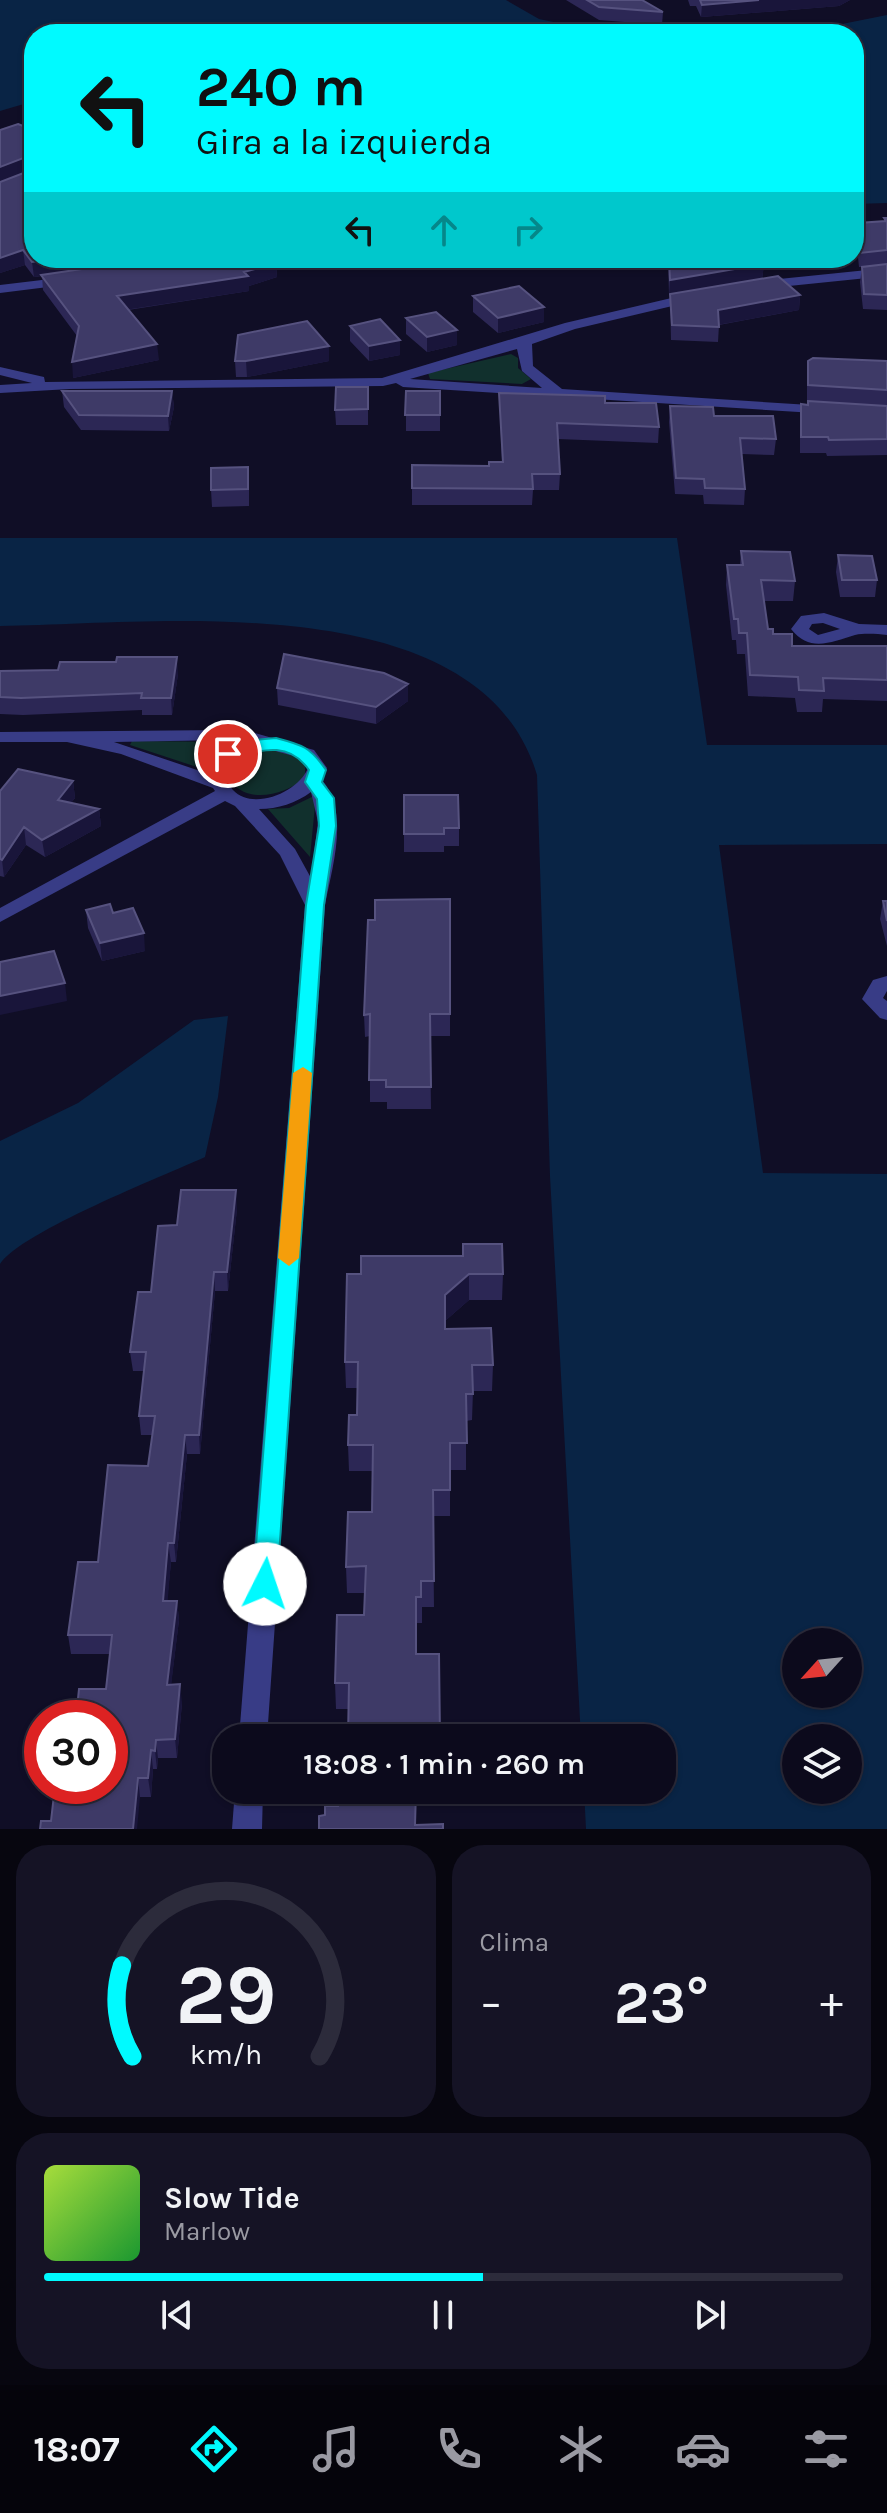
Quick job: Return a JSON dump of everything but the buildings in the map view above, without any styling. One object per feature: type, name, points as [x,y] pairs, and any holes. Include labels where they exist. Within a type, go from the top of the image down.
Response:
[{"type":"street","points":[[751,286],[887,272]]},
{"type":"street","points":[[0,289],[83,279]]},
{"type":"street","points":[[383,382],[585,322],[706,294]]},
{"type":"street","points":[[525,342],[522,357],[525,367],[535,378],[559,391]]},
{"type":"street","points":[[0,371],[70,385]]},
{"type":"street","points":[[0,389],[70,385],[383,382],[559,391],[837,412]]},
{"type":"street","points":[[857,629],[887,630]]},
{"type":"street","points":[[0,737],[227,735],[251,737],[266,744]]},
{"type":"street","points":[[67,737],[126,750],[228,792],[283,801],[298,796],[313,782],[318,770],[305,752],[291,746],[266,744],[228,754],[215,773],[228,792],[288,853],[315,905]]},
{"type":"street","points":[[254,1724],[315,905],[328,826],[326,798],[313,782]]},
{"type":"street","points":[[0,916],[228,792]]},
{"type":"street","points":[[887,983],[880,985],[872,999],[887,1013]]},
{"type":"street","points":[[247,1829],[248,1804]]},
{"type":"green space","points":[[511,354],[518,358],[518,368],[531,379],[522,384],[430,379],[428,373]]},
{"type":"green space","points":[[132,741],[233,742],[212,757],[206,770],[130,745]]},
{"type":"green space","points":[[268,748],[300,757],[305,764],[305,778],[275,793],[253,795],[243,792],[227,776],[232,763],[242,755]]},
{"type":"green space","points":[[316,795],[310,857],[268,809],[289,808]]},
{"type":"water","points":[[0,0],[506,0],[539,19],[563,24],[24,24],[24,104],[0,111]]},
{"type":"water","points":[[887,15],[887,203],[864,204],[864,24],[842,24]]},
{"type":"water","points":[[0,538],[677,538],[707,745],[887,745],[887,844],[719,845],[763,1173],[887,1174],[887,1829],[586,1829],[585,1804],[676,1804],[676,1724],[580,1724],[550,1176],[537,775],[504,713],[451,670],[383,643],[305,628],[223,622],[141,621],[0,626]]},
{"type":"water","points":[[228,1016],[218,1097],[205,1157],[63,1221],[13,1251],[0,1264],[0,1141],[78,1103],[194,1020]]},
{"type":"slow traffic","points":[[289,1258],[303,1073]]},
{"type":"route","points":[[228,754],[242,747],[276,743],[305,752],[318,770],[313,782],[326,798],[328,826],[315,905],[265,1584]]}]
